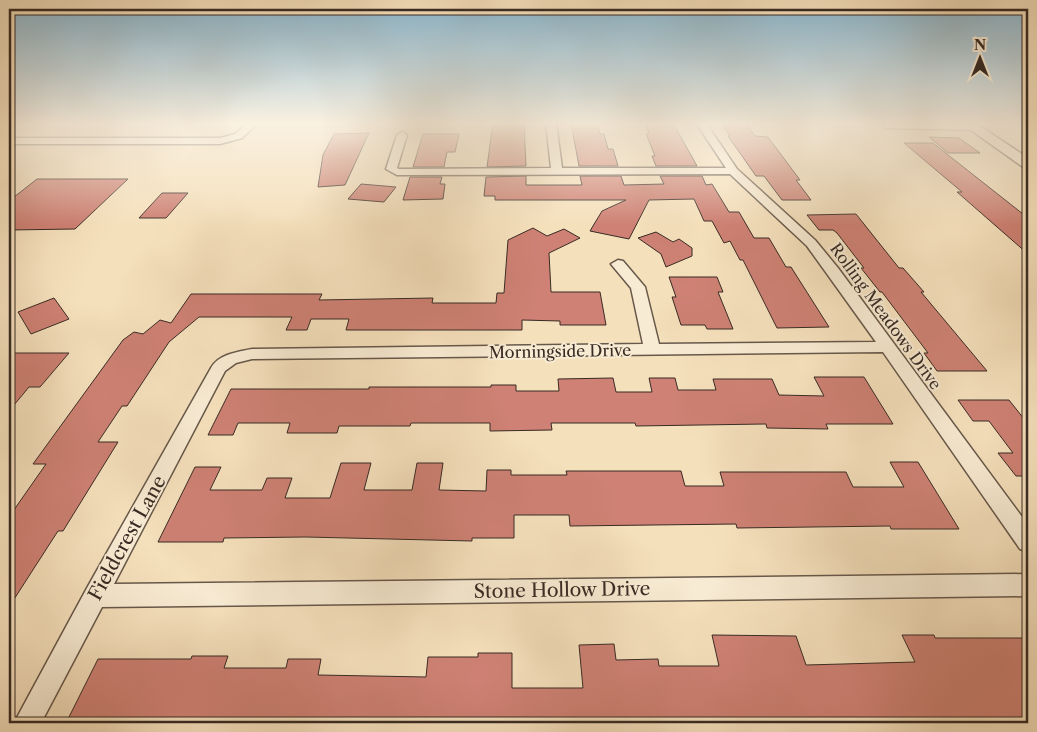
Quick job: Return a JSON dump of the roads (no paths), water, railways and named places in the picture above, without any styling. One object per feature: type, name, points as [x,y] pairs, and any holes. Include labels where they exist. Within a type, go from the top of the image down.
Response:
[{"type":"street","points":[[395,157],[391,168],[393,171],[733,171]]},
{"type":"street","points":[[556,157],[558,171]]},
{"type":"street","name":"Rolling Meadows Drive","points":[[724,157],[733,171],[810,243],[888,347],[1028,542]]},
{"type":"street","points":[[618,264],[638,287],[652,350]]},
{"type":"street","name":"Morningside Drive","points":[[232,358],[252,354],[888,347]]},
{"type":"street","name":"Fieldcrest Lane","points":[[26,723],[219,368],[232,358]]},
{"type":"street","name":"Stone Hollow Drive","points":[[95,596],[1028,585]]}]
